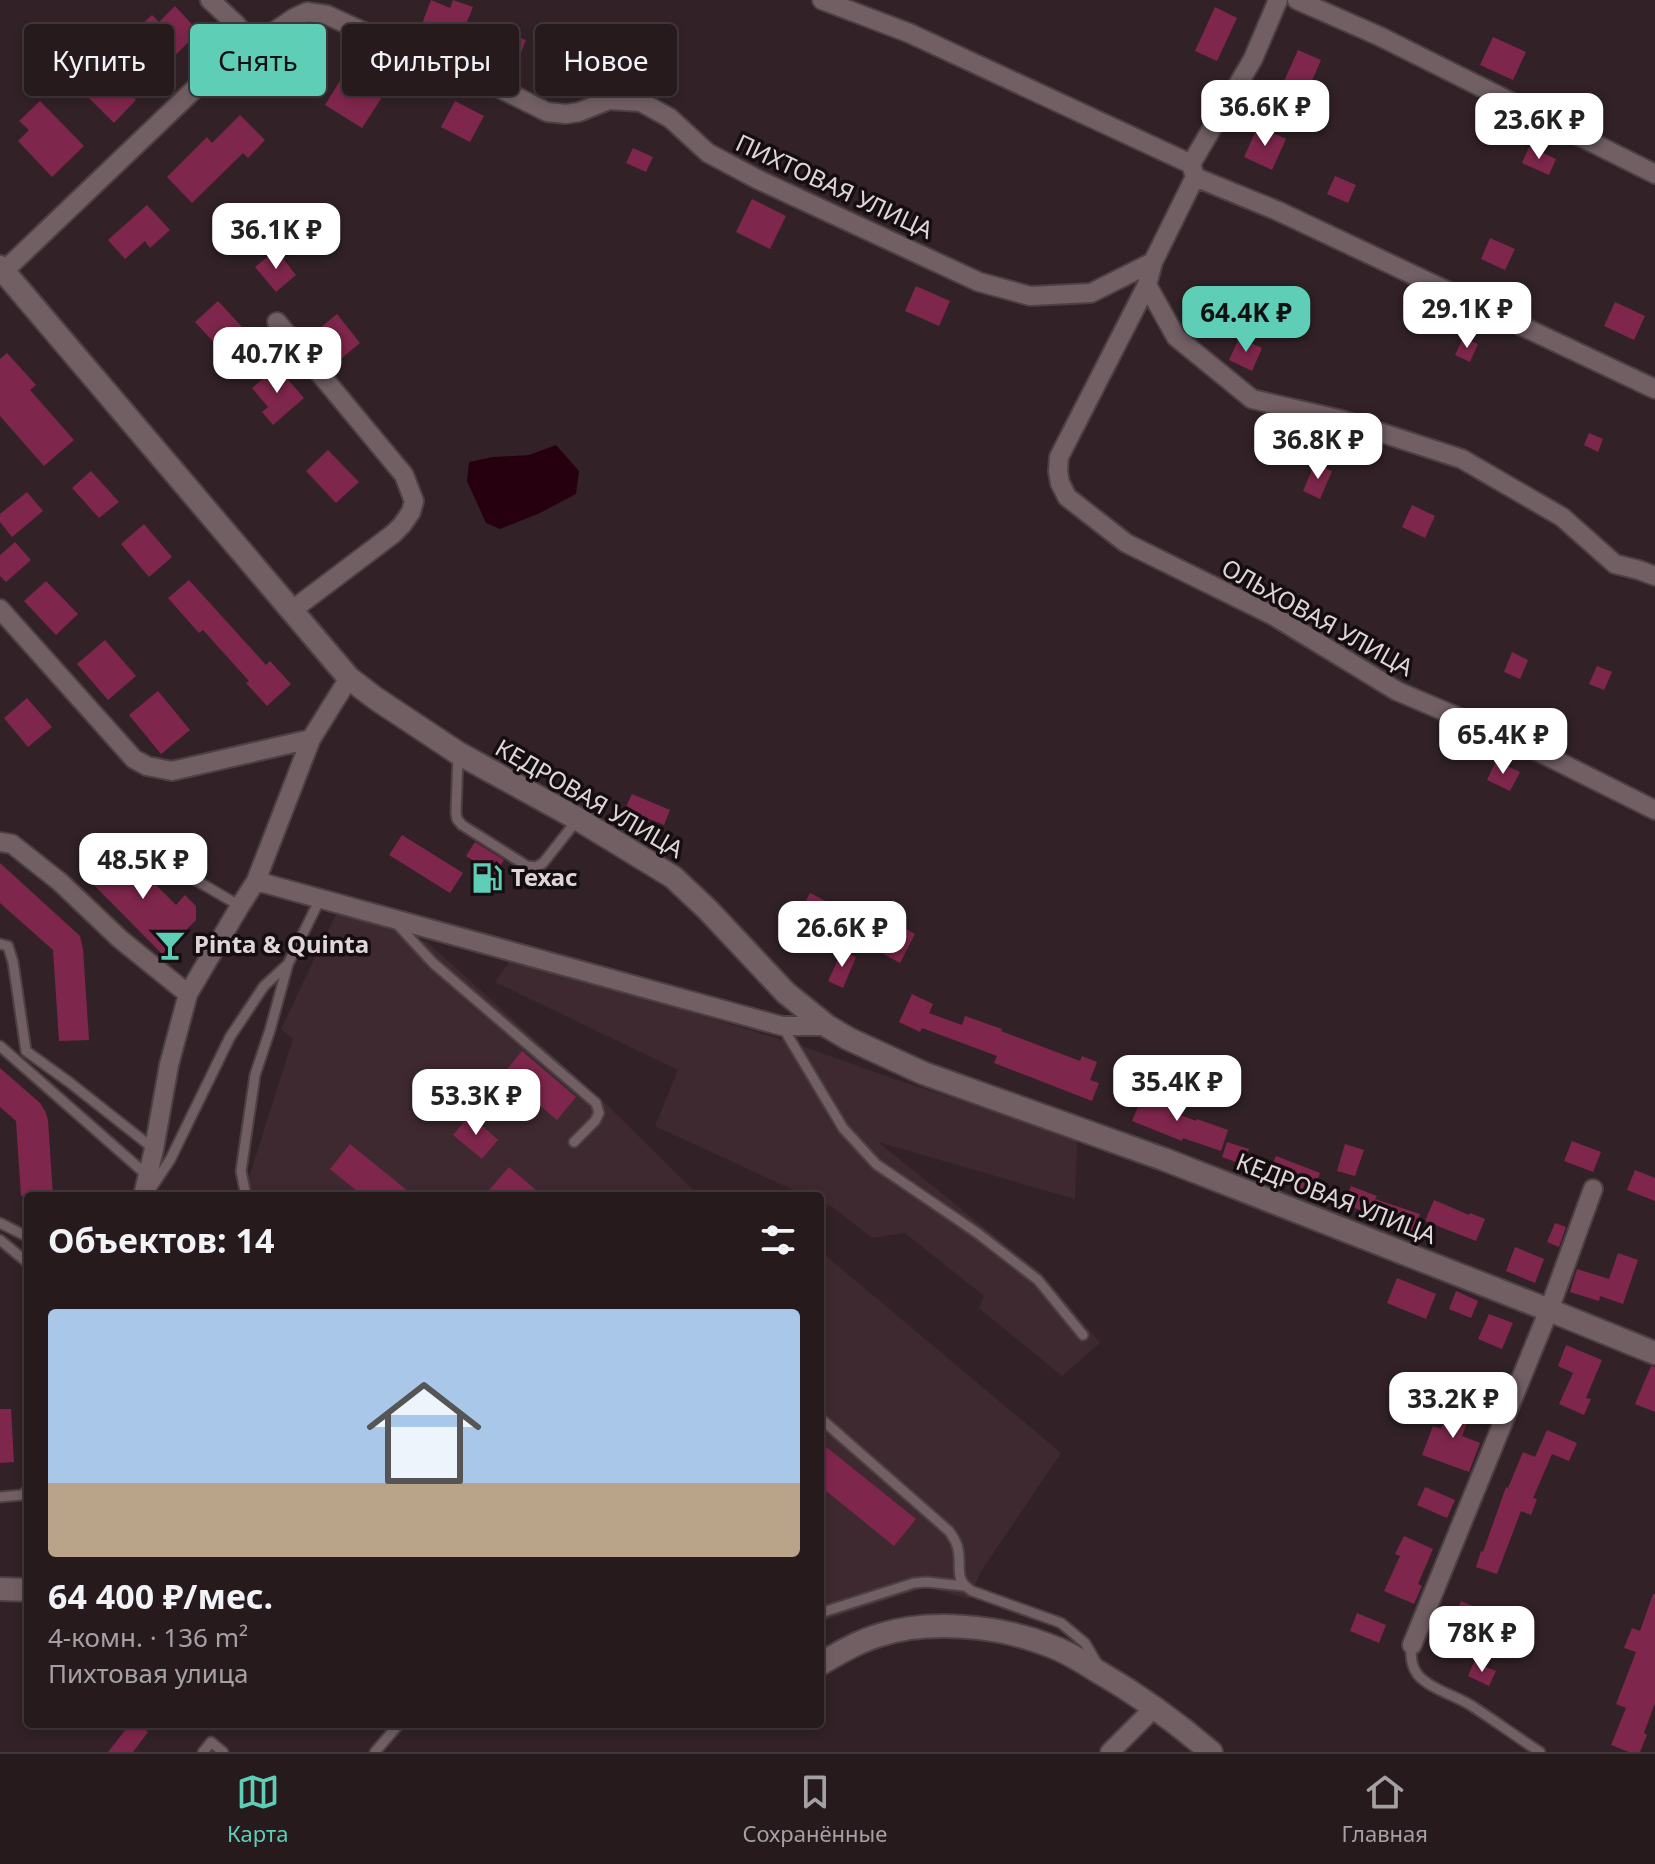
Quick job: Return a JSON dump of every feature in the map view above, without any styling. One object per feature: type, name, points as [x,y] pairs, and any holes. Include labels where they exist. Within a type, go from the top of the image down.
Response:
[{"type":"street","points":[[210,0],[236,24]]},
{"type":"street","points":[[822,0],[909,33],[1655,389]]},
{"type":"street","points":[[1278,0],[1253,59],[1193,170],[1153,262],[1147,285],[1176,337],[1252,399],[1342,420],[1462,459],[1562,517],[1615,564],[1655,576]]},
{"type":"street","points":[[1297,0],[1379,36],[1655,174]]},
{"type":"street","name":"ПИХТОВАЯ УЛИЦА","points":[[285,24],[307,12],[327,15],[408,52],[487,82],[547,112],[579,112],[609,100],[641,102],[670,118],[708,153],[757,179],[979,282],[1030,296],[1091,293],[1153,262]]},
{"type":"street","points":[[5,278],[190,95]]},
{"type":"street","name":"КЕДРОВАЯ УЛИЦА","points":[[5,278],[349,678],[458,753],[578,819],[673,877],[786,993],[827,1026],[923,1073],[1166,1160],[1655,1353]]},
{"type":"street","name":"ОЛЬХОВАЯ УЛИЦА","points":[[1147,285],[1059,457],[1060,483],[1067,497],[1126,543],[1274,616],[1397,691],[1535,750],[1655,810]]},
{"type":"street","points":[[277,322],[404,475],[414,501],[411,512],[393,534],[291,611]]},
{"type":"street","points":[[0,609],[134,759],[147,766],[172,771],[311,739]]},
{"type":"street","points":[[145,1192],[169,1065],[188,994],[256,881],[311,739],[349,678]]},
{"type":"street","points":[[0,842],[12,844],[60,882],[120,939],[188,994]]},
{"type":"street","points":[[256,881],[782,1026],[827,1026]]},
{"type":"street","points":[[1412,1645],[1549,1310],[1593,1189]]},
{"type":"street","points":[[0,1589],[24,1590]]},
{"type":"street","points":[[824,1662],[878,1635],[922,1626],[987,1630],[1046,1644],[1067,1653],[1154,1708],[1211,1752]]},
{"type":"street","points":[[1110,1752],[1154,1708]]},
{"type":"lane","points":[[458,753],[457,819],[527,866],[536,867],[543,863],[578,819]]},
{"type":"lane","points":[[161,860],[240,906]]},
{"type":"lane","points":[[245,1192],[241,1171],[255,1075],[288,964],[320,899]]},
{"type":"lane","points":[[392,919],[433,963],[596,1103],[599,1113],[595,1121],[574,1142]]},
{"type":"lane","points":[[0,944],[8,946],[13,962],[26,1051],[154,1149]]},
{"type":"lane","points":[[147,1192],[170,1160],[230,1037],[264,986],[288,964]]},
{"type":"lane","points":[[782,1026],[843,1128],[876,1164],[976,1232],[1038,1280],[1083,1335]]},
{"type":"lane","points":[[0,1046],[148,1176]]},
{"type":"lane","points":[[0,1223],[24,1235]]},
{"type":"lane","points":[[0,1240],[24,1260]]},
{"type":"lane","points":[[824,1422],[949,1531],[959,1551],[958,1575],[964,1586]]},
{"type":"lane","points":[[0,1497],[24,1493]]},
{"type":"lane","points":[[824,1612],[914,1583],[964,1586],[1061,1623],[1085,1643],[1104,1675]]},
{"type":"lane","points":[[1412,1645],[1412,1665],[1425,1681],[1470,1705],[1540,1752]]},
{"type":"lane","points":[[375,1752],[396,1728]]},
{"type":"lane","points":[[203,1752],[211,1742],[223,1752]]},
{"type":"shaded area","points":[[556,445],[579,471],[576,494],[500,529],[486,523],[467,481],[469,462],[529,455]]},
{"type":"shaded area","points":[[338,910],[428,943],[603,1101],[695,1192],[244,1192],[293,1039],[281,1029]]},
{"type":"shaded area","points":[[512,958],[802,1046],[1077,1138],[1075,1199],[878,1142],[1042,1274],[1100,1343],[1062,1376],[979,1308],[984,1296],[905,1233],[872,1238],[824,1204],[824,1192],[798,1192],[655,1126],[678,1070],[495,982]]},
{"type":"shaded area","points":[[824,1254],[1061,1453],[981,1571],[969,1599],[926,1587],[824,1621]]},
{"type":"building","points":[[431,0],[450,8],[453,0],[473,7],[466,24],[422,24]]},
{"type":"building","points":[[175,6],[192,24],[190,41],[174,56],[174,24],[142,24],[152,15],[159,22]]},
{"type":"building","points":[[1215,7],[1237,18],[1217,61],[1195,51]]},
{"type":"building","points":[[1493,37],[1526,52],[1513,80],[1480,65]]},
{"type":"building","points":[[519,38],[526,40],[519,58]]},
{"type":"building","points":[[1298,50],[1321,60],[1304,99],[1281,88]]},
{"type":"building","points":[[342,78],[342,96],[383,96],[362,128],[325,105]]},
{"type":"building","points":[[87,96],[132,96],[136,100],[114,123]]},
{"type":"building","points":[[40,101],[84,146],[52,177],[18,141],[29,130],[19,121]]},
{"type":"building","points":[[455,101],[484,116],[470,142],[441,127]]},
{"type":"building","points":[[240,115],[265,140],[248,158],[243,153],[192,203],[167,177],[207,137],[212,143]]},
{"type":"building","points":[[1258,126],[1286,139],[1272,170],[1244,157]]},
{"type":"building","points":[[1529,147],[1556,159],[1549,175],[1522,163]]},
{"type":"building","points":[[633,148],[653,157],[646,172],[626,163]]},
{"type":"building","points":[[1335,176],[1356,185],[1348,203],[1327,194]]},
{"type":"building","points":[[752,199],[786,216],[770,249],[736,232]]},
{"type":"building","points":[[147,205],[170,230],[150,248],[145,241],[125,259],[108,240]]},
{"type":"building","points":[[1490,238],[1515,249],[1505,270],[1481,259]]},
{"type":"building","points":[[276,250],[296,275],[276,292],[255,267]]},
{"type":"building","points":[[916,286],[950,301],[939,326],[905,311]]},
{"type":"building","points":[[218,301],[243,328],[220,349],[195,322]]},
{"type":"building","points":[[1615,302],[1645,316],[1634,340],[1604,326]]},
{"type":"building","points":[[337,314],[360,343],[337,362],[314,333]]},
{"type":"building","points":[[1239,338],[1262,348],[1252,371],[1229,360]]},
{"type":"building","points":[[1463,338],[1478,344],[1470,362],[1455,355]]},
{"type":"building","points":[[7,353],[36,385],[30,390],[74,440],[44,466],[0,416],[0,359]]},
{"type":"building","points":[[277,367],[304,398],[273,425],[262,412],[268,407],[252,388]]},
{"type":"building","points":[[1589,433],[1603,439],[1598,452],[1584,445]]},
{"type":"building","points":[[328,450],[359,482],[336,503],[306,471]]},
{"type":"building","points":[[1315,463],[1332,471],[1320,499],[1303,491]]},
{"type":"building","points":[[91,471],[119,502],[99,518],[72,488]]},
{"type":"building","points":[[27,492],[43,511],[12,537],[0,522],[0,514]]},
{"type":"building","points":[[1412,505],[1435,516],[1425,538],[1402,527]]},
{"type":"building","points":[[144,524],[172,557],[149,577],[121,544]]},
{"type":"building","points":[[15,542],[31,560],[6,582],[0,576],[0,555]]},
{"type":"building","points":[[189,580],[266,665],[270,661],[291,684],[267,706],[203,630],[199,633],[168,598]]},
{"type":"building","points":[[46,581],[78,614],[56,635],[24,601]]},
{"type":"building","points":[[105,640],[136,676],[108,700],[77,664]]},
{"type":"building","points":[[1512,652],[1528,660],[1520,679],[1504,672]]},
{"type":"building","points":[[1597,666],[1612,672],[1604,690],[1589,684]]},
{"type":"building","points":[[158,691],[190,730],[161,754],[129,715]]},
{"type":"building","points":[[27,698],[52,727],[28,747],[4,718]]},
{"type":"building","points":[[1496,761],[1520,772],[1510,791],[1487,780]]},
{"type":"building","points":[[632,794],[670,810],[664,825],[625,809]]},
{"type":"building","points":[[402,835],[463,873],[450,893],[389,855]]},
{"type":"building","points":[[475,842],[504,860],[495,874],[466,856]]},
{"type":"building","points":[[118,847],[176,905],[185,895],[196,906],[196,920],[162,954],[87,878]]},
{"type":"building","points":[[0,863],[80,936],[89,1040],[59,1041],[53,950],[0,903]]},
{"type":"building","points":[[810,893],[853,915],[842,934],[800,912]]},
{"type":"building","points":[[882,916],[915,934],[900,963],[867,945]]},
{"type":"building","points":[[842,951],[856,957],[843,988],[828,981]]},
{"type":"building","points":[[912,994],[933,1004],[929,1013],[962,1025],[965,1016],[1080,1061],[1082,1056],[1097,1062],[1090,1080],[1099,1083],[1092,1101],[994,1063],[997,1056],[922,1028],[920,1032],[899,1022]]},
{"type":"building","points":[[522,1051],[576,1097],[557,1120],[503,1074]]},
{"type":"building","points":[[0,1068],[45,1111],[53,1192],[24,1192],[21,1196],[16,1121],[0,1107]]},
{"type":"building","points":[[1144,1092],[1171,1103],[1168,1110],[1228,1130],[1221,1151],[1183,1138],[1182,1141],[1132,1121]]},
{"type":"building","points":[[470,1115],[498,1140],[482,1159],[453,1135]]},
{"type":"building","points":[[1572,1141],[1601,1152],[1593,1172],[1564,1161]]},
{"type":"building","points":[[1227,1142],[1249,1149],[1244,1165],[1222,1157]]},
{"type":"building","points":[[350,1144],[409,1192],[358,1192],[330,1169]]},
{"type":"building","points":[[1345,1144],[1364,1150],[1355,1176],[1337,1171]]},
{"type":"building","points":[[1276,1156],[1320,1173],[1312,1193],[1268,1176]]},
{"type":"building","points":[[509,1167],[538,1192],[487,1192]]},
{"type":"building","points":[[1635,1170],[1655,1178],[1655,1201],[1627,1190]]},
{"type":"building","points":[[1351,1186],[1377,1196],[1375,1199],[1420,1214],[1415,1232],[1344,1204]]},
{"type":"building","points":[[1434,1200],[1485,1219],[1476,1241],[1425,1221]]},
{"type":"building","points":[[1555,1223],[1566,1227],[1559,1247],[1547,1242]]},
{"type":"building","points":[[1515,1247],[1544,1259],[1535,1283],[1506,1271]]},
{"type":"building","points":[[1618,1253],[1638,1260],[1623,1304],[1600,1296],[1599,1301],[1570,1292],[1577,1269],[1609,1279]]},
{"type":"building","points":[[1397,1278],[1436,1294],[1426,1319],[1387,1303]]},
{"type":"building","points":[[1456,1291],[1478,1301],[1471,1318],[1449,1309]]},
{"type":"building","points":[[1489,1314],[1513,1323],[1502,1349],[1478,1339]]},
{"type":"building","points":[[1566,1345],[1602,1360],[1586,1398],[1591,1399],[1584,1415],[1559,1404],[1573,1373],[1558,1366]]},
{"type":"building","points":[[1651,1366],[1655,1367],[1655,1412],[1635,1404]]},
{"type":"building","points":[[1452,1402],[1472,1410],[1462,1436],[1480,1443],[1469,1472],[1422,1455],[1433,1426],[1441,1429]]},
{"type":"building","points":[[0,1409],[11,1409],[14,1462],[0,1463]]},
{"type":"building","points":[[1547,1430],[1577,1443],[1569,1461],[1552,1454],[1533,1498],[1537,1499],[1531,1515],[1521,1511],[1497,1574],[1476,1567],[1506,1487],[1523,1452],[1535,1457]]},
{"type":"building","points":[[824,1445],[916,1519],[894,1546],[824,1489]]},
{"type":"building","points":[[1425,1487],[1455,1500],[1447,1518],[1417,1505]]},
{"type":"building","points":[[1404,1536],[1433,1549],[1418,1584],[1422,1586],[1414,1604],[1384,1591],[1400,1556],[1395,1554]]},
{"type":"building","points":[[1653,1594],[1655,1703],[1640,1752],[1629,1752],[1611,1745],[1626,1708],[1616,1704],[1636,1652],[1624,1648],[1632,1628],[1640,1631]]},
{"type":"building","points":[[1461,1601],[1486,1612],[1476,1636],[1451,1625]]},
{"type":"building","points":[[1357,1613],[1386,1625],[1379,1643],[1350,1631]]},
{"type":"building","points":[[1474,1662],[1496,1671],[1489,1686],[1468,1676]]},
{"type":"building","points":[[127,1728],[143,1728],[148,1732],[133,1752],[108,1752]]},
{"type":"place","name":"Техас","points":[[487,878]]},
{"type":"place","name":"Pinta & Quinta","points":[[170,945]]}]
